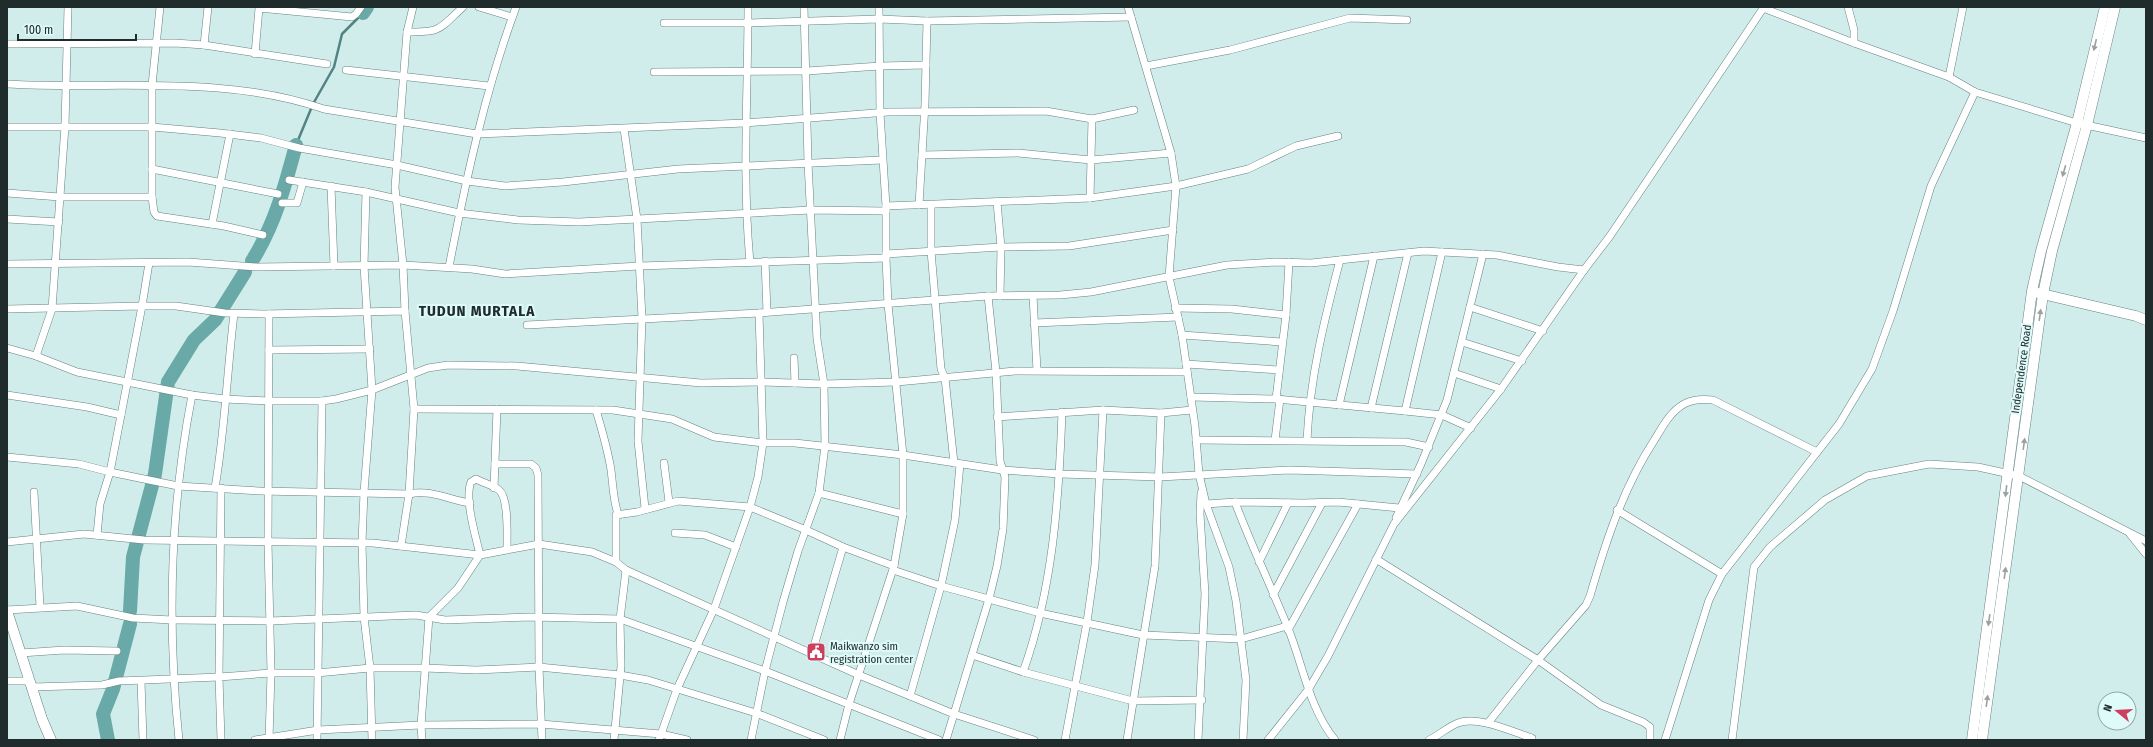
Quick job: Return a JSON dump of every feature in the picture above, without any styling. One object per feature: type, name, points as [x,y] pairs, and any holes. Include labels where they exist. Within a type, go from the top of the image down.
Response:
[{"type":"main road","name":"Independence Road","points":[[1982,740],[2043,294],[2082,124],[2104,7]]},
{"type":"main road","name":"Independence Road","points":[[1972,740],[2032,291],[2041,251],[2082,124],[2115,7]]},
{"type":"main road","points":[[2032,291],[2136,316],[2146,320]]},
{"type":"main road","points":[[7,610],[42,719],[51,740]]},
{"type":"street","points":[[36,356],[52,309],[65,126],[68,7]]},
{"type":"street","points":[[160,7],[155,43],[152,85],[152,197],[154,212],[157,216],[212,224],[263,235]]},
{"type":"street","points":[[204,45],[208,7]]},
{"type":"street","points":[[255,54],[259,8],[352,16],[356,14],[361,7]]},
{"type":"street","points":[[401,546],[409,494],[414,409],[405,311],[403,265],[395,187],[407,32],[413,7]]},
{"type":"street","points":[[407,32],[434,32],[441,28],[463,7]]},
{"type":"street","points":[[479,7],[512,17]]},
{"type":"street","points":[[449,267],[459,214],[489,86],[516,7]]},
{"type":"street","points":[[748,7],[745,123],[745,213],[750,262]]},
{"type":"street","points":[[751,740],[765,671],[798,551],[819,493],[825,446],[824,384],[817,339],[808,163],[806,117],[807,71],[804,7]]},
{"type":"street","points":[[840,740],[849,704],[893,568],[903,514],[903,455],[897,382],[888,304],[886,209],[880,113],[879,7]]},
{"type":"street","points":[[1128,7],[1171,153],[1176,186],[1169,276],[1182,335],[1191,397],[1199,474],[1206,504],[1229,567],[1236,601],[1246,680],[1243,740]]},
{"type":"street","points":[[1848,7],[1854,30],[1854,43]]},
{"type":"street","points":[[1949,77],[1963,7]]},
{"type":"street","points":[[1394,524],[1471,428],[1522,361],[1584,270],[1610,236],[1764,8],[1854,43],[1949,77],[1975,92],[2082,124],[2146,138]]},
{"type":"street","points":[[664,23],[804,22],[879,19],[927,20],[1131,17]]},
{"type":"street","points":[[1146,66],[1230,50],[1350,18],[1407,20]]},
{"type":"street","points":[[919,205],[927,20]]},
{"type":"street","points":[[7,44],[155,43],[204,45],[327,64]]},
{"type":"street","points":[[654,72],[807,71],[880,66],[926,65]]},
{"type":"street","points":[[346,70],[489,86]]},
{"type":"street","points":[[7,84],[66,87],[152,85],[234,90],[317,107],[477,134],[745,123],[806,117],[924,111],[1046,111],[1092,119],[1134,110]]},
{"type":"street","points":[[1665,740],[1708,600],[1722,574],[1839,424],[1872,368],[1893,311],[1931,186],[1975,92]]},
{"type":"street","points":[[1090,198],[1092,119]]},
{"type":"street","points":[[7,127],[152,127],[230,134],[397,165],[467,181],[505,186],[630,176],[678,169],[882,160]]},
{"type":"street","points":[[624,129],[637,219],[642,318],[638,455],[645,508]]},
{"type":"street","points":[[212,224],[230,134]]},
{"type":"street","points":[[290,180],[396,198],[459,214],[525,221],[579,222],[811,210],[886,209],[919,205],[1090,198],[1176,186],[1248,169],[1296,146],[1338,136]]},
{"type":"street","points":[[922,155],[1018,153],[1091,160],[1171,153]]},
{"type":"street","points":[[152,169],[278,194]]},
{"type":"street","points":[[282,203],[297,203],[303,182]]},
{"type":"street","points":[[331,186],[334,266]]},
{"type":"street","points":[[366,192],[364,266],[372,390],[364,492],[362,543],[364,617],[370,668],[372,740]]},
{"type":"street","points":[[7,193],[60,196],[152,197]]},
{"type":"street","points":[[997,202],[1001,246],[1000,296]]},
{"type":"street","points":[[910,696],[941,586],[955,520],[957,463],[945,378],[941,368],[931,251],[931,205]]},
{"type":"street","points":[[7,219],[59,222]]},
{"type":"street","points":[[7,264],[188,262],[257,267],[403,265],[449,267],[505,274],[639,266],[886,256],[1001,246],[1069,246],[1173,230]]},
{"type":"street","points":[[527,326],[642,318],[763,313],[988,296],[1033,296],[1091,292],[1227,265],[1289,262],[1311,263],[1408,254],[1424,251],[1483,254],[1584,270]]},
{"type":"street","points":[[1405,411],[1442,252]]},
{"type":"street","points":[[1371,408],[1408,254]]},
{"type":"street","points":[[1268,740],[1308,690],[1328,656],[1394,524],[1399,508],[1442,415],[1454,374],[1483,254]]},
{"type":"street","points":[[1339,405],[1374,256]]},
{"type":"street","points":[[1307,440],[1309,402],[1318,344],[1340,260]]},
{"type":"street","points":[[660,737],[677,689],[714,609],[750,507],[758,477],[763,443],[761,382],[765,261]]},
{"type":"street","points":[[1275,440],[1279,370],[1286,315],[1289,262]]},
{"type":"street","points":[[96,535],[100,504],[110,472],[150,263]]},
{"type":"street","points":[[946,740],[989,599],[997,566],[1003,529],[1005,477],[1002,470],[997,417],[996,372],[988,296]]},
{"type":"street","points":[[1033,296],[1037,370]]},
{"type":"street","points":[[7,309],[176,306],[234,314],[405,311]]},
{"type":"street","points":[[1470,307],[1543,331]]},
{"type":"street","points":[[1175,308],[1232,309],[1286,315]]},
{"type":"street","points":[[221,740],[219,677],[220,541],[218,488],[234,314]]},
{"type":"street","points":[[269,740],[271,673],[268,542],[270,314]]},
{"type":"street","points":[[1034,323],[1178,317]]},
{"type":"street","points":[[1182,335],[1282,342]]},
{"type":"street","points":[[1462,342],[1522,361]]},
{"type":"street","points":[[7,348],[36,356],[77,372],[225,399],[269,401],[322,401],[372,390],[411,376],[428,368],[448,366],[517,366],[701,383],[761,382],[824,384],[897,382],[996,372],[1037,370],[1187,372]]},
{"type":"street","points":[[269,350],[370,349]]},
{"type":"street","points":[[794,358],[795,383]]},
{"type":"street","points":[[1186,364],[1279,370]]},
{"type":"street","points":[[1454,374],[1501,389]]},
{"type":"street","points":[[179,740],[173,679],[173,540],[182,444],[192,394]]},
{"type":"street","points":[[7,395],[121,415]]},
{"type":"street","points":[[1191,397],[1278,399],[1442,415],[1471,428]]},
{"type":"street","points":[[1488,723],[1538,660],[1586,605],[1617,510],[1638,464],[1670,416],[1684,404],[1699,399],[1714,400],[1817,452]]},
{"type":"street","points":[[317,740],[317,673],[320,619],[319,543],[322,401]]},
{"type":"street","points":[[414,409],[596,410],[639,413],[672,419],[714,438],[763,443],[795,443],[825,446],[903,455],[1002,470],[1060,474],[1160,477],[1289,470],[1416,474]]},
{"type":"street","points":[[494,488],[497,409]]},
{"type":"street","points":[[596,410],[605,441],[611,470],[613,498],[618,514],[615,519],[616,562]]},
{"type":"street","points":[[997,417],[1103,410],[1161,413],[1192,410]]},
{"type":"street","points":[[1065,740],[1087,622],[1095,565],[1101,476],[1103,410]]},
{"type":"street","points":[[1023,672],[1040,613],[1054,529],[1060,474],[1062,412]]},
{"type":"street","points":[[1127,740],[1155,566],[1160,477],[1161,413]]},
{"type":"street","points":[[1196,440],[1406,442],[1428,447]]},
{"type":"street","points":[[7,457],[79,464],[158,483],[178,486],[320,492],[409,494],[417,492],[436,494],[455,501],[470,503]]},
{"type":"street","points":[[664,462],[669,502]]},
{"type":"street","points":[[495,464],[531,464],[536,468],[539,493],[539,668],[542,740]]},
{"type":"street","points":[[1732,740],[1754,567],[1770,548],[1825,500],[1867,476],[1929,464],[1978,467],[2008,473],[2019,476],[2146,540]]},
{"type":"street","points":[[422,740],[421,725],[428,617],[458,588],[480,555],[470,503],[469,487],[471,482],[476,479],[499,490],[503,496],[506,512],[507,549]]},
{"type":"street","points":[[1198,740],[1202,700],[1205,594],[1200,514],[1202,487]]},
{"type":"street","points":[[34,492],[35,539],[40,607]]},
{"type":"street","points":[[819,493],[903,514]]},
{"type":"street","points":[[618,514],[637,512],[645,508],[678,500],[750,507],[893,568],[941,586],[1040,613],[1143,634],[1241,639],[1287,628],[1358,504]]},
{"type":"street","points":[[1206,504],[1235,502],[1322,503],[1358,504],[1399,508]]},
{"type":"street","points":[[1235,502],[1287,628],[1308,690],[1335,740]]},
{"type":"street","points":[[1259,562],[1288,503]]},
{"type":"street","points":[[1274,595],[1322,503]]},
{"type":"street","points":[[1617,510],[1722,574]]},
{"type":"street","points":[[2128,531],[2146,554]]},
{"type":"street","points":[[675,533],[705,534],[736,548]]},
{"type":"street","points":[[7,542],[84,534],[131,540],[362,543],[480,555],[539,544],[592,552],[616,562],[626,570],[859,675],[954,714],[1034,740]]},
{"type":"street","points":[[812,654],[843,547]]},
{"type":"street","points":[[1376,559],[1538,660],[1600,705],[1643,722],[1650,727],[1650,740]]},
{"type":"street","points":[[614,740],[620,675],[620,620],[626,570]]},
{"type":"street","points":[[7,610],[77,606],[133,618],[219,621],[270,621],[416,615],[445,620],[539,617],[620,620],[765,671],[939,740]]},
{"type":"street","points":[[21,653],[64,650],[117,651]]},
{"type":"street","points":[[972,656],[1023,672],[1133,701],[1202,700]]},
{"type":"street","points":[[7,681],[31,684],[102,685],[119,681],[219,677],[271,673],[317,673],[370,668],[476,670],[539,668],[620,675],[677,689],[756,713],[824,740]]},
{"type":"street","points":[[141,681],[143,740]]},
{"type":"street","points":[[1429,740],[1458,723],[1469,720],[1488,723],[1532,738]]},
{"type":"street","points":[[255,740],[269,740],[318,730],[421,725],[541,724],[615,730],[686,740]]},
{"type":"waterway","points":[[363,13],[367,7]]},
{"type":"waterway","points":[[296,145],[313,104],[334,67],[342,34],[363,13]]},
{"type":"waterway","points":[[252,261],[273,219],[296,145]]},
{"type":"waterway","points":[[130,611],[133,557],[155,474],[168,382],[194,340],[215,320],[245,272]]},
{"type":"waterway","points":[[108,740],[103,714],[113,689],[130,624]]},
{"type":"place","name":"Maikwanzo sim registration center","points":[[816,652]]},
{"type":"district","name":"TUDUN MURTALA","points":[[477,311]]}]
